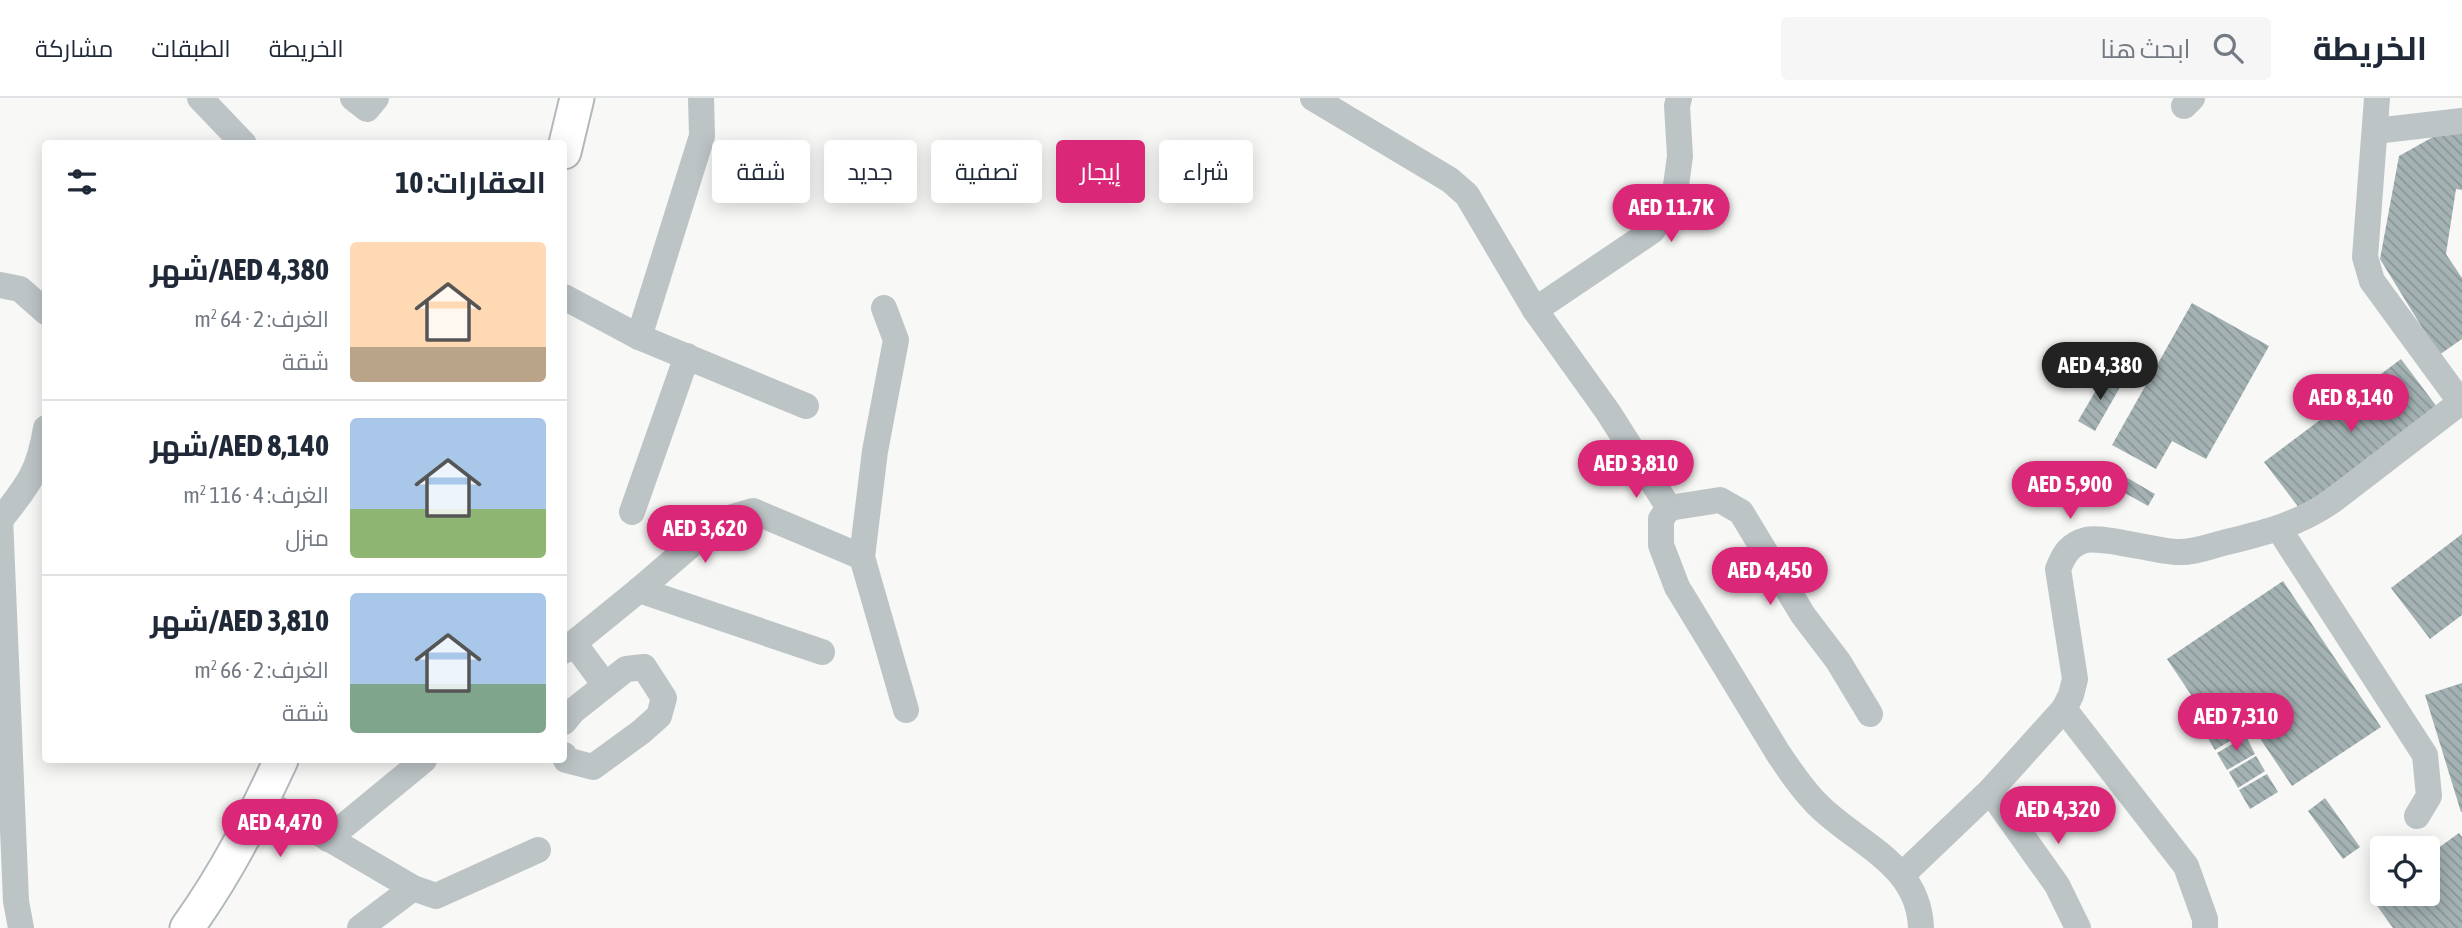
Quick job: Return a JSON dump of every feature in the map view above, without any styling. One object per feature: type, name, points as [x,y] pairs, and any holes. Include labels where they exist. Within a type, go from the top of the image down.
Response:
[{"type":"main road","points":[[547,140],[558,98]]},
{"type":"main road","points":[[567,140],[578,98]]},
{"type":"main road","points":[[187,928],[229,867],[280,763]]},
{"type":"main road","points":[[208,928],[240,876],[296,763]]},
{"type":"street","points":[[200,98],[233,140]]},
{"type":"street","points":[[352,98],[367,109],[376,98]]},
{"type":"street","points":[[639,337],[702,136],[701,98]]},
{"type":"street","points":[[1313,98],[1450,180],[1467,195],[1535,310],[1608,412],[1669,508]]},
{"type":"street","points":[[1535,310],[1652,231],[1674,200],[1679,156],[1679,98]]},
{"type":"street","points":[[1902,875],[1990,791],[2064,709],[2075,679],[2058,569],[2064,554],[2075,544],[2090,539],[2176,552],[2191,551],[2279,529],[2324,507],[2461,403],[2372,281],[2365,257],[2377,98]]},
{"type":"street","points":[[2375,131],[2462,121]]},
{"type":"street","points":[[0,285],[20,289],[42,308]]},
{"type":"street","points":[[567,299],[639,337],[806,406]]},
{"type":"street","points":[[884,308],[896,340],[876,452],[862,557],[906,710]]},
{"type":"street","points":[[632,512],[687,356]]},
{"type":"street","points":[[21,928],[16,901],[6,781],[1,517],[25,488],[42,452]]},
{"type":"street","points":[[1870,714],[1838,661],[1803,615],[1741,512],[1720,500],[1669,508],[1661,519],[1661,545],[1677,587],[1796,780],[1816,804],[1886,858],[1902,875],[1917,906],[1921,928]]},
{"type":"street","points":[[605,685],[569,647],[719,521],[753,511],[862,557]]},
{"type":"street","points":[[2279,529],[2425,755],[2429,796],[2417,816]]},
{"type":"street","points":[[639,590],[822,652]]},
{"type":"street","points":[[567,718],[626,668],[644,667],[664,698],[659,716],[593,767],[567,760]]},
{"type":"street","points":[[2064,709],[2186,866],[2205,919],[2205,928]]},
{"type":"street","points":[[328,839],[420,763]]},
{"type":"street","points":[[1990,791],[2057,885],[2078,928]]},
{"type":"street","points":[[275,807],[413,888],[436,896],[538,850]]},
{"type":"street","points":[[360,928],[413,888]]},
{"type":"building","points":[[2449,128],[2462,130],[2462,190],[2456,189],[2446,254],[2462,278],[2462,339],[2439,355],[2380,259],[2399,156]]},
{"type":"building","points":[[2192,303],[2269,346],[2206,459],[2172,441],[2156,469],[2112,445]]},
{"type":"building","points":[[2401,359],[2437,407],[2300,509],[2264,462]]},
{"type":"building","points":[[2106,373],[2123,382],[2095,431],[2078,421]]},
{"type":"building","points":[[2100,462],[2155,494],[2148,506],[2093,475]]},
{"type":"building","points":[[2462,534],[2462,615],[2430,639],[2391,588]]},
{"type":"building","points":[[2283,581],[2381,727],[2292,786],[2235,701],[2208,720],[2167,659]]},
{"type":"building","points":[[2462,683],[2462,812],[2461,812],[2425,695]]},
{"type":"building","points":[[2235,718],[2243,733],[2215,750],[2206,735]]},
{"type":"building","points":[[2246,736],[2255,754],[2227,770],[2217,753]]},
{"type":"building","points":[[2256,756],[2265,771],[2238,788],[2229,772]]},
{"type":"building","points":[[2267,774],[2278,792],[2250,809],[2239,790]]},
{"type":"building","points":[[2325,798],[2360,847],[2343,859],[2308,811]]},
{"type":"building","points":[[2459,833],[2462,837],[2462,928],[2393,928],[2377,906],[2440,906],[2440,847]]}]
